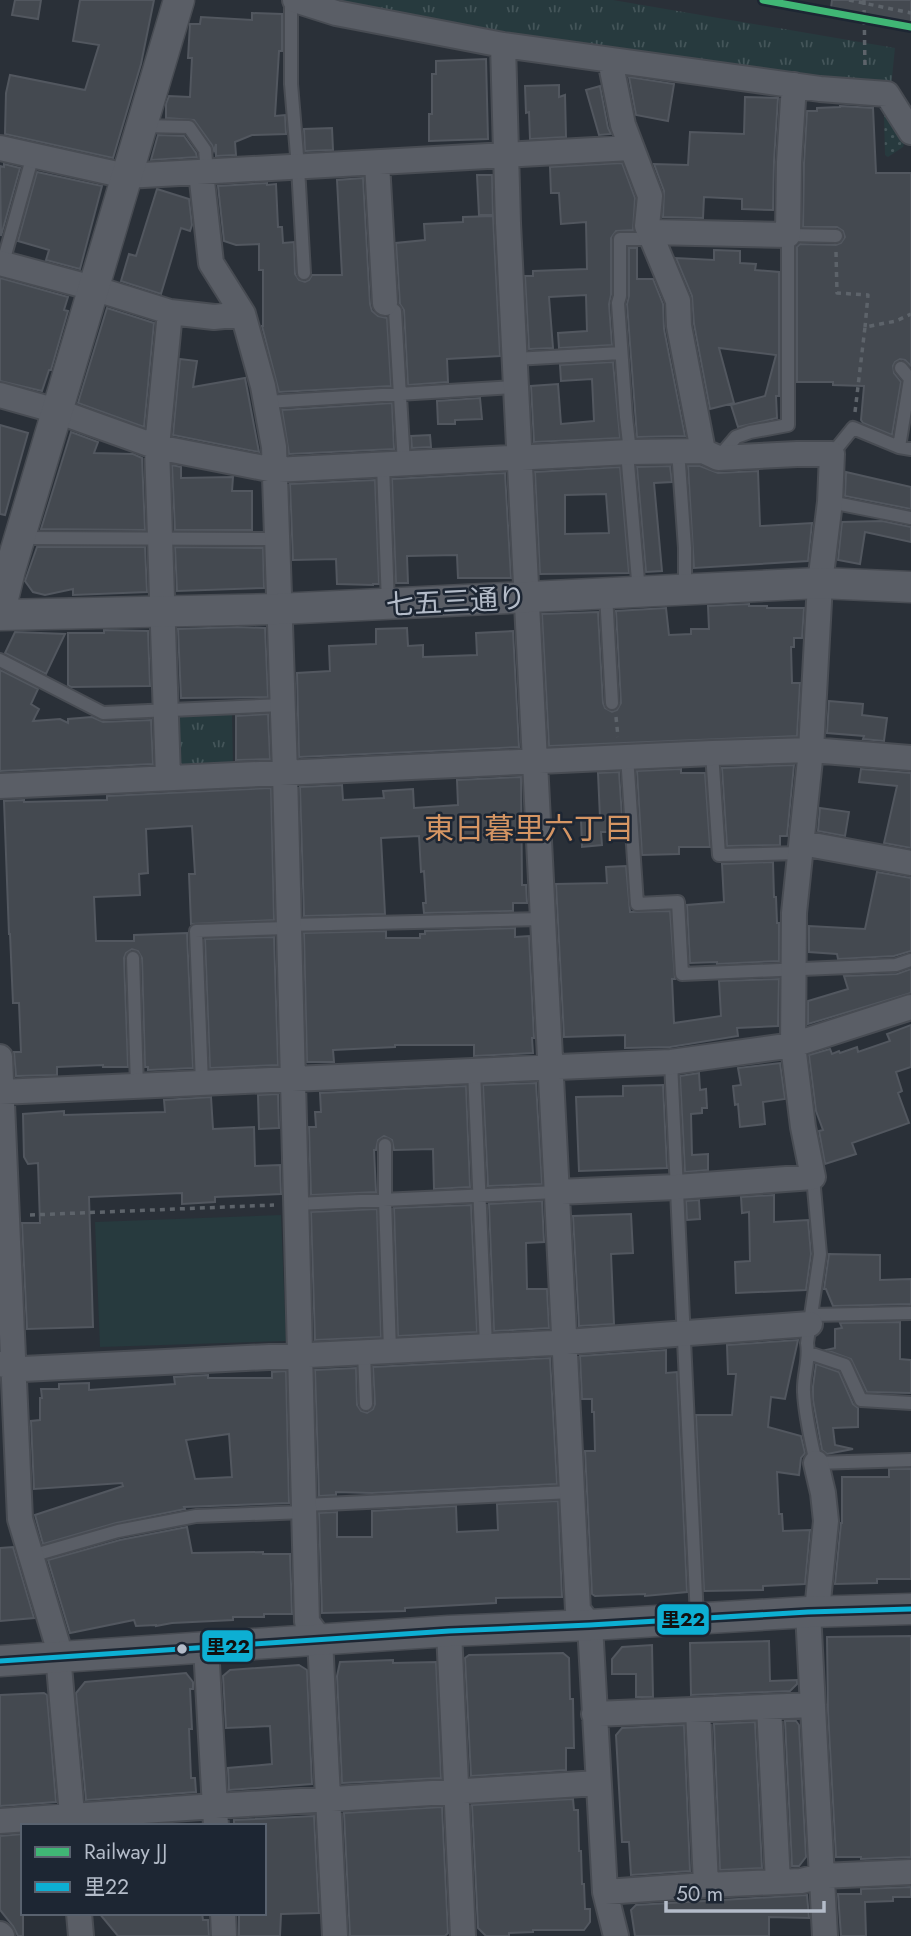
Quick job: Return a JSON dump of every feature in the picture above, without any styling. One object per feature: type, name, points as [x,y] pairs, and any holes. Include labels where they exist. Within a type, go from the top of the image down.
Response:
[{"type":"street","points":[[0,613],[179,0]]},
{"type":"street","points":[[293,0],[335,13],[503,45],[794,85],[887,94],[911,132]]},
{"type":"street","points":[[503,45],[519,458],[578,1610],[590,1625],[605,1892],[616,1936]]},
{"type":"street","points":[[610,60],[623,125],[650,196],[647,226],[678,301],[679,326],[710,455]]},
{"type":"street","points":[[651,235],[788,235],[794,85]]},
{"type":"street","points":[[0,148],[127,176],[631,148]]},
{"type":"street","points":[[377,163],[386,303]]},
{"type":"street","points":[[204,172],[211,263],[243,314],[266,402],[274,447],[307,1622],[320,1639],[335,1936]]},
{"type":"street","points":[[1,266],[93,288],[170,312],[214,317],[243,314]]},
{"type":"street","points":[[168,778],[157,447],[170,312]]},
{"type":"street","points":[[0,395],[57,411],[157,447],[274,470],[678,450],[710,455],[832,454],[830,502],[820,583],[811,750],[794,913],[793,1045],[803,1127],[813,1177],[556,1192]]},
{"type":"street","name":"七五三通り","points":[[0,613],[278,609],[820,583],[911,587]]},
{"type":"street","points":[[0,786],[712,753],[811,750],[911,758]]},
{"type":"street","points":[[801,848],[911,863]]},
{"type":"street","points":[[1,1092],[671,1062],[793,1045],[911,1007]]},
{"type":"street","points":[[0,1057],[10,1501],[20,1519],[57,1643],[73,1821]]},
{"type":"street","points":[[6,1365],[23,1369],[564,1342],[685,1334],[811,1320]]},
{"type":"street","points":[[816,1463],[826,1521],[812,1611],[813,1705],[825,1936]]},
{"type":"street","points":[[0,1661],[449,1631],[812,1611],[911,1609]]},
{"type":"street","points":[[449,1631],[463,1936]]},
{"type":"street","points":[[206,1647],[216,1816]]},
{"type":"street","points":[[594,1714],[813,1705]]},
{"type":"street","points":[[769,1707],[778,1882]]},
{"type":"street","points":[[698,1710],[706,1885]]},
{"type":"street","points":[[0,1821],[216,1816],[328,1800],[598,1783]]},
{"type":"street","points":[[605,1892],[911,1872]]},
{"type":"street","points":[[79,1915],[81,1936]]},
{"type":"street","points":[[223,1915],[225,1936]]},
{"type":"lane","points":[[293,0],[291,84],[304,273]]},
{"type":"lane","points":[[141,126],[189,127],[205,150],[204,172]]},
{"type":"lane","points":[[1,266],[33,155]]},
{"type":"lane","points":[[639,592],[618,303],[620,239],[651,235]]},
{"type":"lane","points":[[710,455],[750,432],[788,425],[788,235],[836,236]]},
{"type":"lane","points":[[386,303],[395,311],[400,393],[388,604]]},
{"type":"lane","points":[[515,359],[621,353]]},
{"type":"lane","points":[[832,454],[853,428],[905,448],[911,379],[901,368]]},
{"type":"lane","points":[[266,402],[516,387]]},
{"type":"lane","points":[[678,450],[685,590]]},
{"type":"lane","points":[[830,502],[911,518]]},
{"type":"lane","points":[[20,538],[276,539]]},
{"type":"lane","points":[[606,593],[612,703]]},
{"type":"lane","points":[[0,660],[103,713],[282,705]]},
{"type":"lane","points":[[712,753],[719,855],[801,848]]},
{"type":"lane","points":[[623,757],[637,904],[678,902],[682,974],[896,965],[911,960]]},
{"type":"lane","points":[[202,1083],[196,931],[542,919]]},
{"type":"lane","points":[[133,958],[137,1086]]},
{"type":"lane","points":[[671,1062],[697,1618]]},
{"type":"lane","points":[[474,1071],[486,1346]]},
{"type":"lane","points":[[386,1145],[390,1351]]},
{"type":"lane","points":[[813,1177],[820,1254],[803,1390],[816,1463],[911,1460]]},
{"type":"lane","points":[[296,1205],[556,1192]]},
{"type":"lane","points":[[811,1320],[911,1313]]},
{"type":"lane","points":[[364,1352],[366,1404]]},
{"type":"lane","points":[[809,1353],[845,1365],[860,1400],[911,1403]]},
{"type":"lane","points":[[31,1556],[118,1531],[196,1517],[572,1492]]},
{"type":"path","points":[[849,0],[911,13]]},
{"type":"path","points":[[864,0],[865,79]]},
{"type":"path","points":[[836,236],[837,293],[868,295],[853,428]]},
{"type":"path","points":[[865,327],[896,321],[911,314]]},
{"type":"path","points":[[612,703],[615,705],[623,757]]},
{"type":"path","points":[[3,1216],[296,1205]]},
{"type":"green space","points":[[320,0],[613,0],[895,48],[891,87],[502,38]]},
{"type":"green space","points":[[884,116],[904,144],[888,157],[885,155]]},
{"type":"green space","points":[[232,713],[233,769],[180,770],[179,714]]},
{"type":"green space","points":[[281,1215],[286,1341],[100,1347],[95,1222]]},
{"type":"building","points":[[15,0],[41,0],[38,19],[12,15]]},
{"type":"building","points":[[80,0],[154,0],[141,64],[113,158],[5,134],[6,93],[10,75],[85,90],[99,45],[73,41]]},
{"type":"building","points":[[832,0],[911,0],[911,24],[831,8]]},
{"type":"building","points":[[252,13],[282,14],[282,51],[279,51],[275,116],[285,115],[286,134],[252,135],[235,142],[236,155],[216,156],[216,144],[214,151],[194,120],[166,118],[166,104],[169,96],[190,97],[190,24],[200,24],[201,17],[252,20]]},
{"type":"building","points":[[486,59],[488,139],[429,141],[432,74],[436,74],[436,61]]},
{"type":"building","points":[[629,77],[674,84],[668,121],[636,115]]},
{"type":"building","points":[[559,85],[559,97],[565,95],[566,137],[530,139],[525,86]]},
{"type":"building","points":[[600,86],[611,134],[599,135],[586,90]]},
{"type":"building","points":[[745,97],[778,98],[773,210],[742,209],[742,199],[704,197],[703,218],[663,217],[664,191],[654,164],[688,165],[690,132],[744,134]]},
{"type":"building","points":[[840,106],[873,108],[876,173],[911,173],[911,366],[900,359],[893,366],[894,373],[901,382],[892,435],[861,420],[864,386],[833,385],[833,382],[797,382],[797,247],[800,244],[836,245],[845,237],[843,231],[837,227],[803,227],[807,111]]},
{"type":"building","points":[[332,128],[333,150],[305,151],[304,129]]},
{"type":"building","points":[[158,135],[184,136],[197,157],[151,160]]},
{"type":"building","points":[[622,163],[635,198],[633,230],[616,231],[611,238],[609,304],[612,345],[559,348],[558,333],[587,331],[586,295],[549,297],[553,348],[529,349],[525,276],[533,276],[533,271],[587,269],[586,222],[561,224],[559,193],[551,193],[550,167]]},
{"type":"building","points":[[4,164],[20,168],[1,236],[0,166],[4,167]]},
{"type":"building","points":[[37,172],[102,186],[80,269],[46,260],[49,250],[18,241]]},
{"type":"building","points":[[477,175],[492,175],[493,215],[479,215]]},
{"type":"building","points":[[363,178],[370,304],[372,311],[378,316],[387,318],[391,386],[279,392],[262,326],[263,270],[259,270],[259,244],[236,245],[224,241],[218,186],[276,184],[278,227],[282,227],[283,243],[294,242],[295,274],[299,280],[305,282],[312,275],[342,275],[337,180]]},
{"type":"building","points":[[157,189],[189,199],[192,225],[190,231],[181,228],[161,294],[121,281],[129,254],[136,256]]},
{"type":"building","points":[[493,216],[500,356],[447,359],[448,382],[408,385],[404,310],[400,304],[396,243],[425,240],[424,224],[463,222],[463,217]]},
{"type":"building","points":[[629,248],[637,248],[637,279],[653,279],[663,304],[664,329],[685,436],[637,437],[627,304]]},
{"type":"building","points":[[714,250],[740,251],[740,263],[756,264],[755,270],[779,272],[777,418],[738,427],[731,405],[765,396],[776,355],[719,348],[734,403],[710,409],[694,324],[692,296],[676,258],[714,260]]},
{"type":"building","points":[[0,278],[68,297],[64,310],[68,311],[42,391],[0,381]]},
{"type":"building","points":[[107,308],[154,323],[144,427],[78,403]]},
{"type":"building","points":[[180,359],[197,361],[193,387],[245,378],[259,452],[173,435]]},
{"type":"building","points":[[613,362],[620,438],[534,442],[531,386],[558,384],[561,424],[594,421],[592,379],[561,381],[560,365]]},
{"type":"building","points":[[480,398],[482,419],[438,424],[437,401]]},
{"type":"building","points":[[392,403],[394,449],[289,454],[282,410]]},
{"type":"building","points":[[0,425],[28,433],[5,515],[0,514]]},
{"type":"building","points":[[71,432],[98,442],[94,453],[133,454],[142,458],[145,530],[41,529]]},
{"type":"building","points":[[430,435],[431,447],[412,448],[411,436]]},
{"type":"building","points":[[172,465],[181,467],[181,478],[233,477],[232,491],[252,491],[252,530],[175,530]]},
{"type":"building","points":[[670,466],[672,482],[654,483],[662,571],[646,572],[637,467]]},
{"type":"building","points":[[688,466],[700,466],[718,473],[758,471],[760,526],[812,523],[808,561],[694,568]]},
{"type":"building","points":[[620,467],[629,573],[540,574],[535,472]],"holes":[[[606,494],[609,533],[565,534],[565,495]]]},
{"type":"building","points":[[846,472],[911,487],[911,509],[845,496]]},
{"type":"building","points":[[505,473],[511,578],[458,578],[457,555],[407,556],[408,583],[396,583],[392,479]]},
{"type":"building","points":[[375,480],[379,584],[337,584],[336,559],[293,560],[290,484]]},
{"type":"building","points":[[882,521],[911,527],[911,542],[865,532],[860,564],[838,560],[842,522]]},
{"type":"building","points":[[37,547],[145,547],[147,592],[73,595],[73,589],[45,595],[33,592],[25,581]]},
{"type":"building","points":[[175,547],[263,548],[264,588],[177,591]]},
{"type":"building","points":[[749,604],[767,608],[804,608],[802,638],[794,638],[794,647],[791,647],[792,683],[800,683],[797,736],[549,746],[542,614],[598,612],[603,703],[605,708],[612,712],[617,710],[621,703],[616,611],[666,608],[669,635],[691,634],[691,629],[709,629],[708,606]]},
{"type":"building","points":[[265,628],[268,697],[181,698],[178,629]]},
{"type":"building","points":[[407,628],[408,646],[423,645],[423,657],[477,655],[476,633],[513,631],[519,747],[299,757],[297,673],[330,671],[329,646],[376,644],[376,629]]},
{"type":"building","points":[[104,630],[148,631],[150,686],[68,685],[68,633],[104,633]]},
{"type":"building","points":[[15,632],[65,634],[46,674],[5,653]]},
{"type":"building","points":[[0,670],[38,689],[31,704],[39,709],[33,721],[60,719],[68,723],[68,719],[92,717],[103,722],[151,720],[153,764],[0,771]]},
{"type":"building","points":[[829,701],[863,704],[862,715],[887,718],[884,741],[863,739],[864,736],[827,733]]},
{"type":"building","points":[[268,714],[270,759],[236,760],[236,716]]},
{"type":"building","points":[[794,765],[787,836],[780,836],[780,845],[727,846],[722,768]]},
{"type":"building","points":[[681,769],[681,773],[705,773],[710,847],[679,847],[679,854],[642,855],[637,771]]},
{"type":"building","points":[[861,769],[911,773],[911,848],[884,843],[897,786],[859,782]]},
{"type":"building","points":[[619,772],[623,832],[601,832],[602,845],[582,847],[581,819],[600,818],[598,773]]},
{"type":"building","points":[[521,777],[522,885],[526,885],[527,903],[513,903],[513,911],[424,913],[424,871],[421,872],[419,836],[381,838],[385,914],[304,916],[300,787],[342,785],[343,800],[384,798],[383,791],[413,789],[414,808],[458,805],[457,780]]},
{"type":"building","points":[[271,788],[274,920],[191,924],[189,874],[195,874],[192,826],[146,829],[148,873],[139,874],[140,895],[94,897],[96,941],[134,941],[134,935],[187,933],[193,1068],[148,1070],[148,1067],[145,1067],[142,958],[138,951],[132,949],[124,958],[128,1067],[57,1067],[57,1075],[16,1076],[14,1052],[21,1052],[19,1003],[13,1003],[4,801],[107,800],[107,796]]},
{"type":"building","points":[[820,808],[849,812],[845,836],[818,831]]},
{"type":"building","points":[[773,862],[774,897],[779,923],[779,961],[690,963],[687,905],[724,902],[722,864]]},
{"type":"building","points":[[626,866],[630,912],[670,911],[675,979],[672,979],[674,1023],[721,1016],[719,981],[779,979],[778,1026],[737,1028],[738,1036],[670,1047],[625,1048],[625,1035],[564,1037],[556,884],[607,883],[606,867]]},
{"type":"building","points":[[877,872],[911,878],[911,951],[894,956],[838,959],[837,954],[809,952],[809,926],[865,929]]},
{"type":"building","points":[[515,928],[515,937],[529,936],[533,1053],[474,1056],[474,1045],[395,1045],[333,1050],[334,1062],[307,1062],[304,933],[386,931],[386,938],[420,938],[420,934],[425,934],[425,931]]},
{"type":"building","points":[[274,937],[278,1065],[210,1068],[205,939]]},
{"type":"building","points":[[911,969],[911,993],[808,1024],[808,1001],[848,989],[844,976],[897,974]]},
{"type":"building","points":[[911,1025],[911,1067],[896,1072],[902,1091],[898,1093],[909,1123],[852,1143],[856,1154],[825,1164],[819,1131],[823,1130],[816,1111],[809,1055],[830,1049],[832,1054],[839,1051],[840,1053],[857,1047],[858,1052],[890,1041],[887,1034]]},
{"type":"building","points":[[780,1063],[785,1099],[763,1102],[765,1124],[740,1127],[733,1086],[741,1085],[738,1068]]},
{"type":"building","points":[[699,1073],[700,1090],[706,1089],[707,1108],[702,1108],[702,1113],[691,1114],[692,1155],[708,1154],[708,1170],[685,1172],[680,1076]]},
{"type":"building","points":[[536,1083],[542,1184],[488,1186],[483,1085]]},
{"type":"building","points":[[663,1085],[667,1168],[579,1171],[576,1097],[623,1096],[623,1086]]},
{"type":"building","points":[[466,1086],[470,1187],[434,1189],[433,1149],[394,1150],[392,1140],[384,1136],[378,1140],[374,1150],[376,1192],[311,1195],[309,1127],[316,1127],[315,1112],[321,1112],[320,1093]]},
{"type":"building","points":[[278,1094],[279,1128],[259,1129],[258,1095]]},
{"type":"building","points":[[211,1097],[213,1129],[254,1127],[255,1166],[280,1165],[281,1194],[215,1197],[215,1202],[182,1204],[182,1193],[89,1197],[93,1327],[27,1329],[22,1223],[40,1223],[38,1163],[28,1164],[24,1157],[23,1114],[64,1111],[64,1115],[165,1112],[164,1100]]},
{"type":"building","points":[[774,1195],[774,1222],[808,1220],[811,1254],[806,1290],[736,1293],[735,1262],[750,1261],[749,1212],[742,1213],[741,1197]]},
{"type":"building","points":[[699,1200],[700,1219],[687,1220],[686,1201]]},
{"type":"building","points":[[542,1201],[544,1242],[526,1243],[527,1289],[547,1289],[549,1328],[494,1331],[489,1204]]},
{"type":"building","points":[[471,1205],[477,1332],[398,1336],[394,1208]]},
{"type":"building","points":[[377,1209],[381,1337],[315,1340],[311,1212]]},
{"type":"building","points":[[631,1214],[633,1253],[611,1254],[614,1324],[579,1326],[573,1216]]},
{"type":"building","points":[[829,1254],[880,1255],[880,1280],[911,1279],[911,1304],[833,1306],[824,1289]]},
{"type":"building","points":[[900,1322],[900,1359],[911,1360],[911,1393],[867,1392],[851,1359],[826,1350],[835,1348],[835,1329],[842,1328],[840,1323]]},
{"type":"building","points":[[798,1340],[785,1399],[771,1397],[768,1427],[801,1436],[805,1453],[801,1458],[799,1475],[777,1472],[779,1514],[782,1514],[783,1531],[810,1530],[805,1584],[763,1586],[763,1590],[704,1591],[696,1415],[732,1415],[736,1374],[728,1374],[727,1345]]},
{"type":"building","points":[[666,1350],[666,1373],[677,1372],[687,1592],[645,1596],[595,1596],[592,1594],[585,1451],[595,1451],[594,1412],[592,1399],[582,1399],[580,1356]]},
{"type":"building","points":[[550,1358],[557,1484],[372,1493],[336,1492],[336,1495],[319,1496],[315,1370],[356,1368],[357,1405],[361,1411],[367,1413],[375,1404],[373,1367]]},
{"type":"building","points":[[816,1364],[839,1372],[853,1404],[858,1408],[858,1427],[833,1428],[835,1445],[853,1449],[827,1454],[822,1450],[813,1400]]},
{"type":"building","points":[[286,1371],[289,1503],[184,1507],[185,1509],[116,1523],[43,1544],[35,1515],[123,1486],[122,1483],[34,1489],[31,1421],[40,1420],[41,1389],[59,1389],[59,1384],[89,1383],[89,1390],[175,1384],[174,1377],[208,1375],[208,1378],[272,1378],[272,1372]],"holes":[[[229,1434],[232,1477],[195,1479],[186,1440]]]},
{"type":"building","points":[[889,1469],[911,1469],[911,1579],[877,1579],[877,1583],[835,1584],[842,1523],[842,1477],[889,1477]]},
{"type":"building","points":[[558,1501],[562,1597],[496,1598],[496,1603],[405,1608],[405,1611],[322,1613],[319,1513],[337,1512],[337,1537],[372,1537],[372,1511],[456,1506],[457,1532],[498,1530],[497,1504]]},
{"type":"building","points":[[187,1527],[192,1553],[290,1554],[292,1614],[264,1614],[264,1617],[233,1617],[233,1620],[156,1626],[136,1626],[134,1620],[70,1633],[48,1560],[120,1540]]},
{"type":"building","points":[[13,1547],[34,1618],[0,1621],[0,1548]]},
{"type":"building","points":[[911,1636],[911,1857],[836,1857],[827,1637]]},
{"type":"building","points":[[769,1641],[770,1681],[797,1680],[797,1684],[790,1691],[691,1695],[690,1643]]},
{"type":"building","points":[[652,1645],[653,1697],[636,1697],[636,1674],[612,1674],[612,1659],[622,1647]]},
{"type":"building","points":[[563,1653],[569,1658],[570,1699],[573,1699],[574,1748],[566,1748],[566,1770],[471,1776],[465,1658],[469,1655]]},
{"type":"building","points":[[393,1660],[393,1663],[436,1662],[441,1778],[342,1783],[337,1676],[340,1662]]},
{"type":"building","points":[[299,1665],[307,1670],[312,1784],[229,1790],[228,1768],[272,1764],[270,1726],[226,1728],[223,1676],[230,1670]]},
{"type":"building","points":[[186,1673],[193,1682],[193,1689],[190,1689],[192,1729],[189,1729],[191,1778],[195,1778],[196,1792],[86,1800],[76,1693],[85,1682]]},
{"type":"building","points":[[0,1695],[47,1695],[56,1802],[0,1806]]},
{"type":"building","points":[[785,1721],[796,1721],[799,1725],[806,1857],[799,1866],[792,1866]]},
{"type":"building","points":[[755,1722],[762,1868],[720,1870],[714,1724]]},
{"type":"building","points":[[684,1725],[690,1871],[631,1875],[629,1842],[622,1842],[616,1735],[622,1728]]},
{"type":"building","points":[[573,1799],[574,1810],[578,1810],[582,1884],[585,1909],[590,1909],[590,1922],[584,1930],[533,1930],[509,1933],[509,1936],[486,1936],[478,1928],[472,1805]]},
{"type":"building","points":[[442,1807],[448,1933],[445,1936],[350,1936],[344,1813]]},
{"type":"building","points":[[314,1816],[319,1913],[281,1914],[280,1936],[239,1936],[239,1915],[266,1915],[266,1824],[234,1824],[234,1820]]},
{"type":"building","points":[[21,1834],[23,1936],[18,1936],[0,1910],[0,1836]]},
{"type":"building","points":[[911,1887],[911,1897],[865,1902],[866,1936],[841,1936],[838,1894],[861,1894],[861,1889]]},
{"type":"building","points":[[807,1895],[809,1918],[769,1917],[769,1936],[635,1936],[631,1910],[636,1905]]},
{"type":"building","points":[[101,1915],[202,1915],[203,1920],[208,1920],[209,1936],[118,1936]]},
{"type":"rail line","name":"JJ","points":[[763,0],[911,27]]},
{"type":"transit line","name":"里22","points":[[0,1661],[449,1631],[911,1609]]},
{"type":"district","name":"東日暮里六丁目","points":[[529,829]]}]
